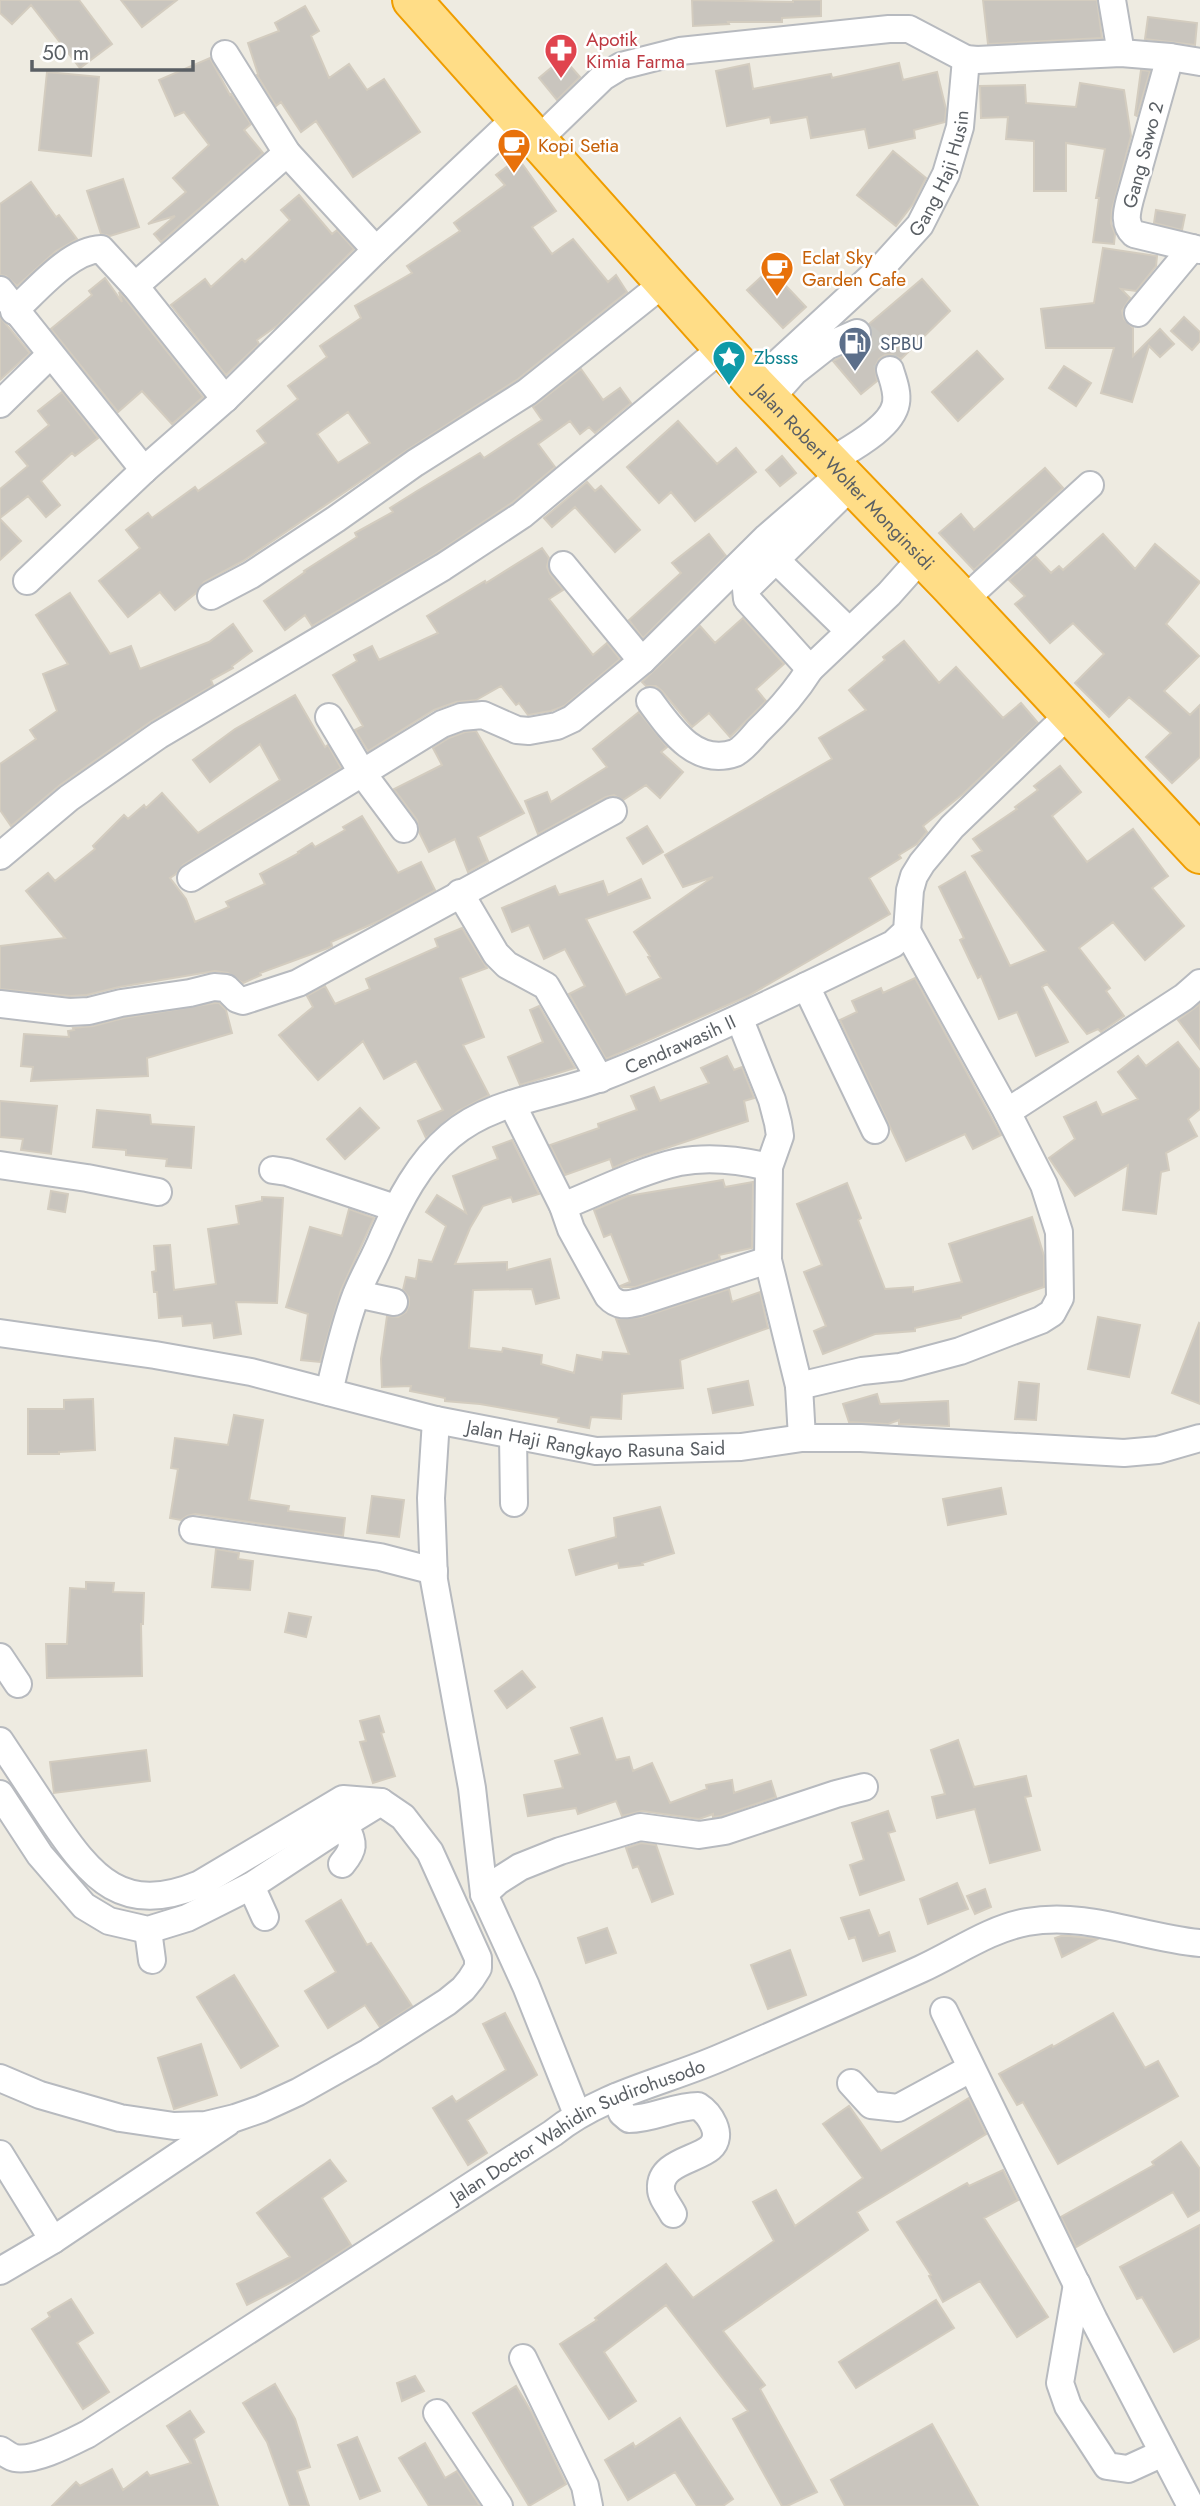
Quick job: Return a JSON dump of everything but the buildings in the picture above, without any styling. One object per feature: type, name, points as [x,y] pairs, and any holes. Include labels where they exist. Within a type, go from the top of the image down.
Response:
[{"type":"highway","name":"Jalan Robert Wolter Monginsidi","points":[[412,0],[722,348],[1200,854]]},
{"type":"street","points":[[1112,0],[1121,53]]},
{"type":"street","points":[[27,580],[144,470],[225,399],[376,250],[527,129],[621,66],[680,51],[899,29],[909,29],[967,59],[1121,53],[1200,62]]},
{"type":"street","points":[[225,54],[287,153],[376,250]]},
{"type":"street","name":"Gang Sawo 2","points":[[1170,57],[1126,216],[1128,226],[1134,234],[1196,249]]},
{"type":"street","name":"Gang Haji Husin","points":[[762,391],[920,225],[946,174],[960,127],[967,59]]},
{"type":"street","points":[[135,286],[287,153]]},
{"type":"street","points":[[144,470],[7,301],[88,250],[101,249],[135,286],[225,399]]},
{"type":"street","points":[[1138,313],[1196,249]]},
{"type":"street","points":[[211,596],[251,575],[415,463],[527,392],[664,283]]},
{"type":"street","points":[[762,391],[794,372],[827,346],[857,333]]},
{"type":"street","points":[[0,856],[69,798],[159,735],[443,567],[522,515],[722,348]]},
{"type":"street","points":[[0,404],[50,355]]},
{"type":"street","points":[[810,669],[745,595],[746,589],[775,559],[840,473],[897,405],[896,389],[890,370]]},
{"type":"street","points":[[191,878],[442,724],[461,717],[483,715],[517,730],[528,731],[557,726],[586,710],[642,661],[766,537],[840,473]]},
{"type":"street","points":[[963,601],[1090,485]]},
{"type":"street","points":[[650,701],[679,738],[699,752],[716,756],[737,752],[787,703],[810,669],[889,594],[922,557]]},
{"type":"street","points":[[775,559],[849,631]]},
{"type":"street","points":[[563,565],[642,661]]},
{"type":"street","points":[[799,1386],[862,1371],[900,1367],[960,1351],[1041,1320],[1052,1313],[1060,1298],[1059,1233],[1044,1185],[907,931],[910,890],[922,863],[952,827],[1069,714]]},
{"type":"street","points":[[329,717],[363,774],[404,829]]},
{"type":"street","points":[[0,1004],[89,1012],[121,1003],[214,987],[226,988],[243,1001],[298,983],[613,811]]},
{"type":"street","points":[[460,893],[496,954],[507,965],[546,986],[600,1079]]},
{"type":"street","name":"Cendrawasih II","points":[[329,1392],[344,1329],[395,1208],[425,1163],[452,1134],[512,1104],[600,1079],[740,1020],[893,944],[907,931]]},
{"type":"street","points":[[1007,1112],[1200,983]]},
{"type":"street","points":[[806,986],[875,1130]]},
{"type":"street","points":[[740,1020],[772,1100],[780,1136],[769,1167],[768,1260],[799,1386],[802,1438]]},
{"type":"street","points":[[512,1104],[563,1206],[571,1228],[608,1296],[620,1305],[639,1302],[768,1260]]},
{"type":"street","points":[[563,1206],[678,1162],[742,1160],[769,1167]]},
{"type":"street","points":[[0,1165],[158,1192]]},
{"type":"street","points":[[273,1170],[287,1172],[395,1208]]},
{"type":"street","points":[[357,1294],[394,1302]]},
{"type":"street","name":"Jalan Haji Rangkayo Rasuna Said","points":[[0,1333],[155,1355],[251,1373],[436,1420],[596,1451],[741,1447],[802,1438],[861,1438],[1124,1453],[1158,1450],[1200,1438]]},
{"type":"street","points":[[436,1420],[431,1498],[434,1571],[472,1788],[484,1894],[526,1986],[577,2114]]},
{"type":"street","points":[[513,1436],[514,1503]]},
{"type":"street","points":[[193,1530],[380,1557],[434,1571]]},
{"type":"street","points":[[0,1657],[18,1684]]},
{"type":"street","points":[[0,1741],[66,1840],[92,1872],[105,1883],[142,1896],[182,1905],[251,1886],[381,1802]]},
{"type":"street","points":[[484,1894],[520,1867],[560,1851],[640,1827],[699,1835],[724,1831],[864,1787]]},
{"type":"street","points":[[0,1794],[40,1855],[84,1906],[109,1921],[148,1930],[182,1905],[200,1884],[343,1799],[381,1802],[403,1817],[430,1852],[474,1950],[478,1968],[463,1989],[447,2002],[369,2052],[299,2092],[235,2118],[206,2124],[174,2126],[120,2118],[40,2095],[0,2078]]},
{"type":"street","points":[[342,1864],[352,1852],[353,1846],[345,1824]]},
{"type":"street","points":[[40,1855],[66,1840]]},
{"type":"street","points":[[251,1886],[265,1917]]},
{"type":"street","name":"Jalan Doctor Wahidin Sudirohusodo","points":[[0,2450],[15,2458],[32,2456],[57,2449],[88,2434],[554,2133],[577,2114],[718,2059],[925,1967],[1003,1928],[1028,1921],[1072,1918],[1200,1943]]},
{"type":"street","points":[[148,1930],[152,1960]]},
{"type":"street","points":[[944,2011],[1077,2284],[1191,2506]]},
{"type":"street","points":[[851,2083],[871,2105],[898,2108],[970,2069]]},
{"type":"street","points":[[616,2097],[622,2113],[629,2119],[649,2118],[686,2106],[698,2106],[711,2117],[715,2129],[713,2144],[709,2149],[684,2159],[662,2182],[661,2191],[673,2214]]},
{"type":"street","points":[[0,2271],[53,2239],[235,2118]]},
{"type":"street","points":[[0,2154],[53,2239]]},
{"type":"street","points":[[1077,2284],[1060,2383],[1068,2406],[1107,2466],[1128,2469],[1164,2453]]},
{"type":"street","points":[[523,2358],[585,2486],[589,2506]]},
{"type":"street","points":[[438,2413],[499,2506]]},
{"type":"tunnel","points":[[857,333],[873,343],[890,370]]},
{"type":"place","name":"Apotik Kimia Farma","points":[[561,80]]},
{"type":"place","name":"Kopi Setia","points":[[514,175]]},
{"type":"place","name":"Eclat Sky Garden Cafe","points":[[777,298]]},
{"type":"place","name":"SPBU","points":[[855,373]]},
{"type":"place","name":"Zbsss","points":[[729,387]]}]
